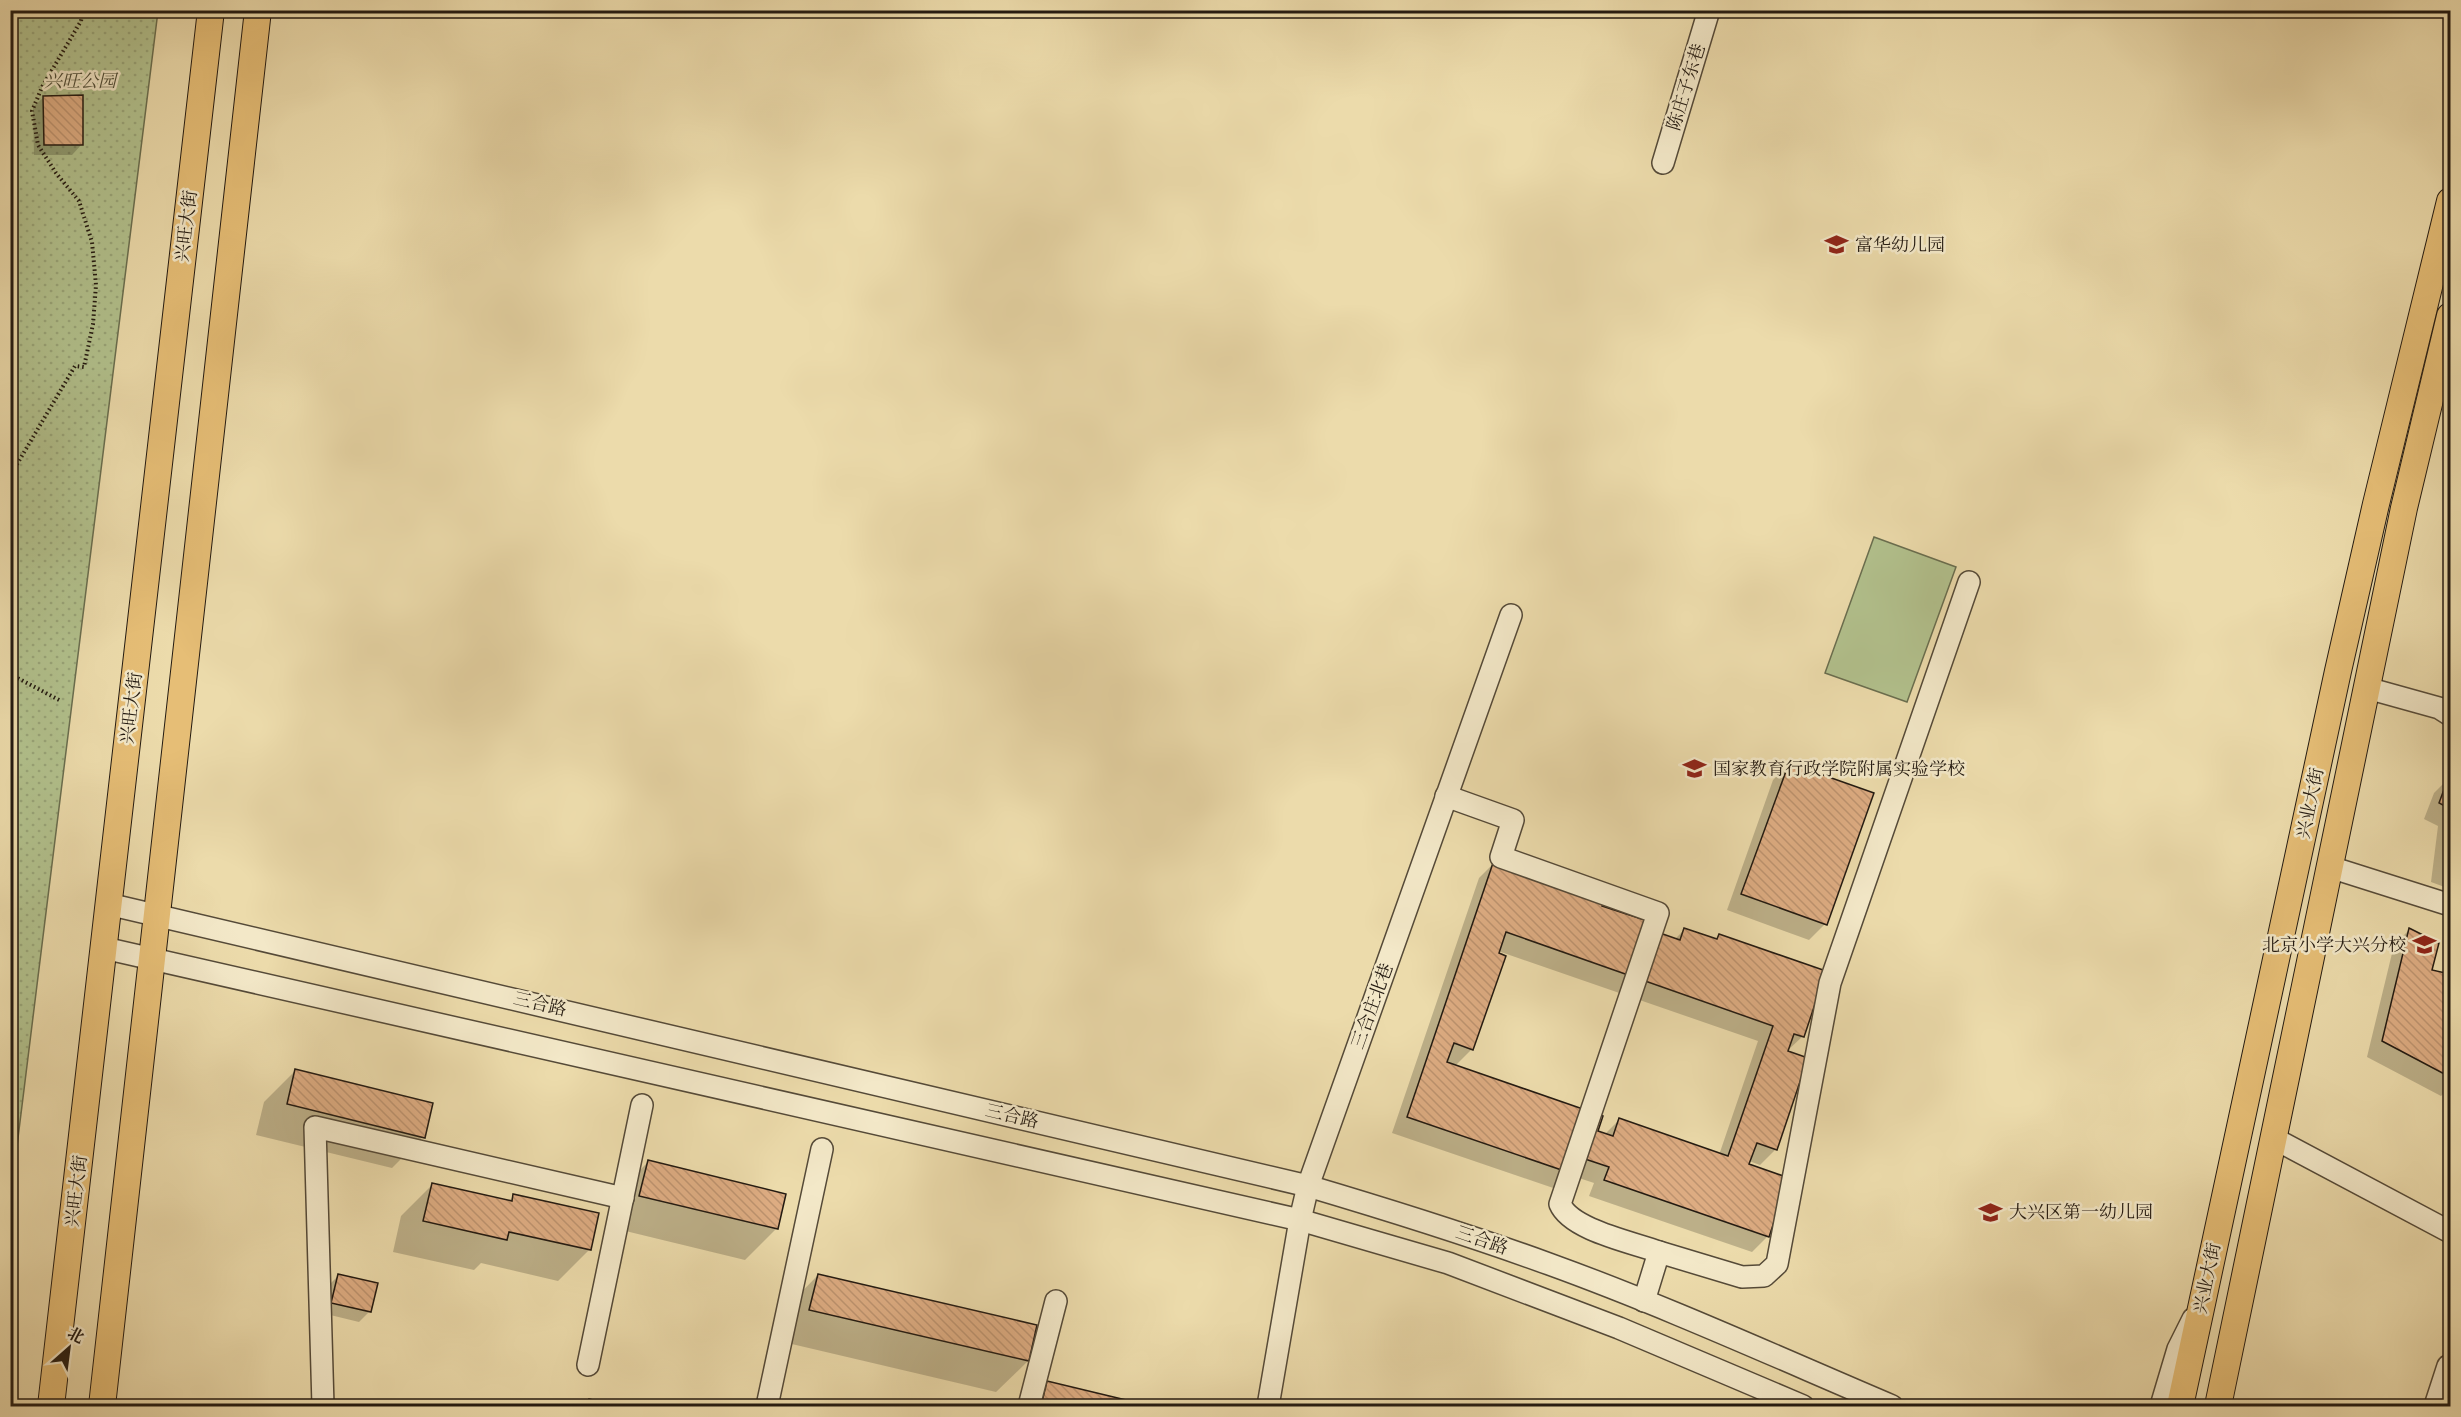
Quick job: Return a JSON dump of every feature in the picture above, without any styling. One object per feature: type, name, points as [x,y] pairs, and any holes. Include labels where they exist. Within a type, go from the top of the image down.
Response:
[{"type":"main road","name":"兴旺大街","points":[[51,1407],[211,10]]},
{"type":"main road","points":[[102,1407],[258,10]]},
{"type":"main road","name":"兴业大街","points":[[2180,1407],[2338,671],[2376,504],[2451,201]]},
{"type":"main road","name":"兴业大街","points":[[2218,1407],[2404,508],[2451,316]]},
{"type":"street","name":"陈庄子东巷","points":[[1663,163],[1709,10]]},
{"type":"street","points":[[1446,796],[1513,820],[1501,857],[1658,913],[1560,1203],[1563,1212],[1577,1223],[1659,1252],[1742,1277],[1764,1276],[1777,1264],[1830,983],[1969,582]]},
{"type":"street","name":"三合庄北巷","points":[[1268,1407],[1300,1220],[1308,1186],[1511,615]]},
{"type":"street","points":[[2367,688],[2439,708],[2451,715]]},
{"type":"street","points":[[2330,867],[2451,905]]},
{"type":"street","name":"三合路","points":[[108,903],[1308,1186],[1428,1221],[1550,1264],[1644,1300],[1892,1407]]},
{"type":"street","name":"三合路","points":[[104,948],[1300,1220],[1448,1263],[1619,1328],[1803,1407]]},
{"type":"street","points":[[588,1365],[642,1106]]},
{"type":"street","points":[[323,1407],[315,1127],[623,1198]]},
{"type":"street","points":[[2273,1138],[2451,1232]]},
{"type":"street","points":[[767,1407],[822,1149]]},
{"type":"street","points":[[1644,1300],[1659,1252]]},
{"type":"street","points":[[1029,1407],[1056,1301]]},
{"type":"street","points":[[2162,1407],[2178,1349],[2202,1303]]},
{"type":"street","points":[[2435,1407],[2448,1366],[2451,1368]]},
{"type":"street","points":[[2224,1377],[2229,1407]]},
{"type":"path","points":[[10,476],[75,366],[84,368],[93,324],[96,285],[92,242],[79,201],[56,174],[38,145],[32,111],[42,87],[81,21],[83,10]]},
{"type":"path","points":[[10,674],[61,701]]},
{"type":"path","points":[[10,1077],[13,1082],[13,1104],[10,1115]]},
{"type":"green space","name":"兴旺公园","points":[[11,11],[158,11],[16,1154],[11,1219]]},
{"type":"green space","points":[[1874,537],[1956,567],[1907,702],[1825,673]]},
{"type":"building","points":[[83,95],[83,145],[44,145],[43,96]]},
{"type":"building","points":[[1789,763],[1874,793],[1827,925],[1741,894]]},
{"type":"building","points":[[2450,776],[2450,809],[2439,803]]},
{"type":"building","points":[[2450,833],[2450,868],[2446,866]]},
{"type":"building","points":[[1494,860],[1605,898],[1602,906],[1660,925],[1657,932],[1680,940],[1684,928],[1717,939],[1719,934],[1826,971],[1804,1037],[1794,1034],[1788,1051],[1808,1058],[1777,1150],[1757,1143],[1749,1164],[1789,1178],[1769,1237],[1604,1180],[1609,1167],[1585,1159],[1579,1176],[1407,1117]],"holes":[[[1506,932],[1773,1026],[1728,1156],[1619,1118],[1613,1136],[1598,1131],[1603,1116],[1447,1062],[1454,1043],[1473,1050],[1506,956],[1499,953]]]},
{"type":"building","points":[[2409,928],[2439,943],[2432,970],[2450,974],[2450,1077],[2382,1041]]},
{"type":"building","points":[[295,1069],[433,1103],[425,1138],[287,1104]]},
{"type":"building","points":[[648,1160],[786,1194],[778,1229],[639,1196]]},
{"type":"building","points":[[432,1183],[512,1201],[513,1194],[599,1213],[591,1250],[509,1232],[507,1240],[423,1221]]},
{"type":"building","points":[[338,1274],[378,1283],[371,1312],[331,1303]]},
{"type":"building","points":[[818,1274],[1037,1325],[1029,1361],[809,1310]]},
{"type":"building","points":[[1047,1381],[1151,1406],[1041,1406]]},
{"type":"building","points":[[589,1399],[620,1406],[587,1406]]},
{"type":"place","name":"富华幼儿园","points":[[1837,245]]},
{"type":"place","name":"国家教育行政学院附属实验学校","points":[[1695,769]]},
{"type":"place","name":"北京小学大兴分校","points":[[2424,945]]},
{"type":"place","name":"大兴区第一幼儿园","points":[[1991,1212]]}]
